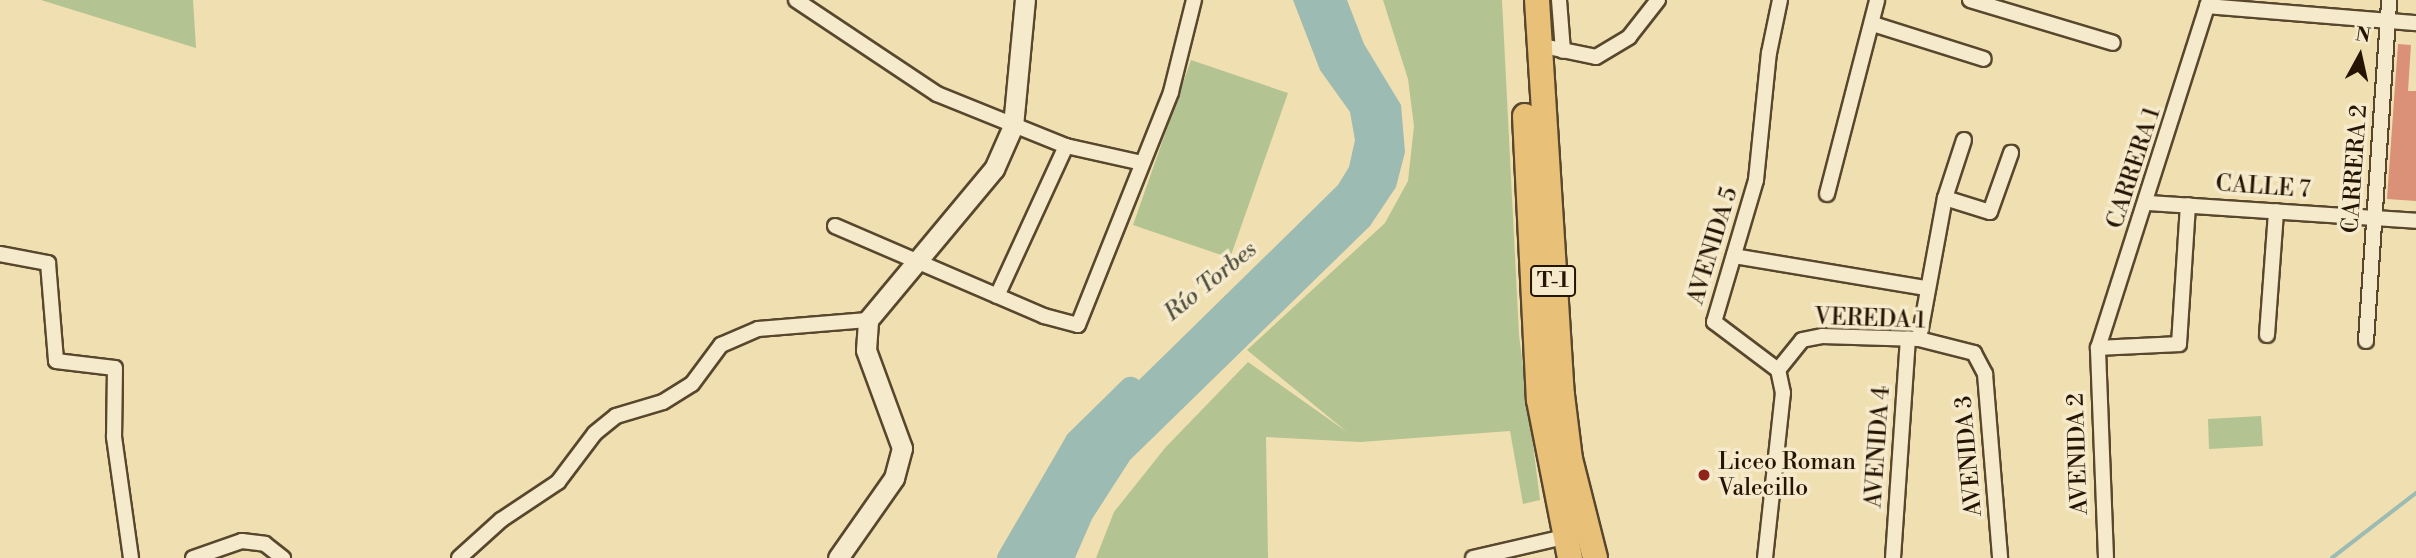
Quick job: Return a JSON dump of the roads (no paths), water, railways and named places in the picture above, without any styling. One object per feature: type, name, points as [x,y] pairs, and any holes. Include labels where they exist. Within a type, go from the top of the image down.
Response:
[{"type":"highway","name":"T-1","points":[[1521,0],[1537,374],[1567,548]]},
{"type":"highway","name":"T-1","points":[[1537,0],[1562,396],[1570,459],[1595,558]]},
{"type":"street","points":[[796,0],[937,94],[1066,146],[1142,163]]},
{"type":"street","points":[[838,558],[894,478],[902,448],[866,349],[868,320],[994,169],[1013,126],[1025,0]]},
{"type":"street","points":[[835,226],[917,264],[1079,325],[1171,92],[1194,0]]},
{"type":"street","points":[[1559,0],[1563,51]]},
{"type":"street","points":[[1538,45],[1597,57],[1629,37],[1658,0]]},
{"type":"street","name":"AVENIDA 5","points":[[1777,370],[1714,322],[1756,180],[1769,52],[1780,0]]},
{"type":"street","points":[[1827,194],[1873,24],[1877,0]]},
{"type":"street","points":[[1970,0],[2113,43]]},
{"type":"street","name":"CARRERA 2","points":[[2366,341],[2389,0]]},
{"type":"street","points":[[2208,3],[2416,23]]},
{"type":"street","name":"CARRERA 1","points":[[2098,348],[2148,203],[2208,3]]},
{"type":"street","points":[[1873,24],[1984,59]]},
{"type":"street","name":"AVENIDA 4","points":[[1893,558],[1914,339],[1945,198],[1964,140]]},
{"type":"street","points":[[997,296],[1066,146]]},
{"type":"street","points":[[1945,198],[1990,212],[2011,153]]},
{"type":"street","name":"CALLE 7","points":[[2148,203],[2416,221]]},
{"type":"street","points":[[2098,348],[2179,344],[2188,205]]},
{"type":"street","points":[[2267,335],[2276,211]]},
{"type":"street","points":[[0,254],[48,263],[56,361],[115,368],[114,437],[131,558]]},
{"type":"street","points":[[1734,257],[1925,288]]},
{"type":"street","points":[[459,558],[501,520],[558,482],[595,433],[617,416],[663,402],[692,384],[721,345],[758,329],[868,320]]},
{"type":"street","name":"VEREDA 1","points":[[1777,370],[1802,340],[1914,339],[1974,353]]},
{"type":"street","name":"AVENIDA 2","points":[[2098,348],[2106,558]]},
{"type":"street","name":"AVENIDA 3","points":[[1974,353],[1985,374],[2000,558]]},
{"type":"street","points":[[1765,558],[1783,420],[1777,370]]},
{"type":"street","points":[[193,558],[242,541],[265,544],[283,558]]},
{"type":"street","points":[[1473,558],[1567,548]]},
{"type":"water","points":[[1293,0],[1347,0],[1364,44],[1401,105],[1405,152],[1396,187],[1370,226],[1130,460],[1092,519],[1075,558],[1021,558],[1046,495],[1090,428],[1338,185],[1349,167],[1355,140],[1350,112],[1320,70]]},
{"type":"waterway","name":"Río Torbes","points":[[1008,558],[1076,441],[1130,388]]},
{"type":"waterway","points":[[2332,558],[2416,493]]},
{"type":"place","name":"Liceo Roman Valecillo","points":[[1704,475]]}]
